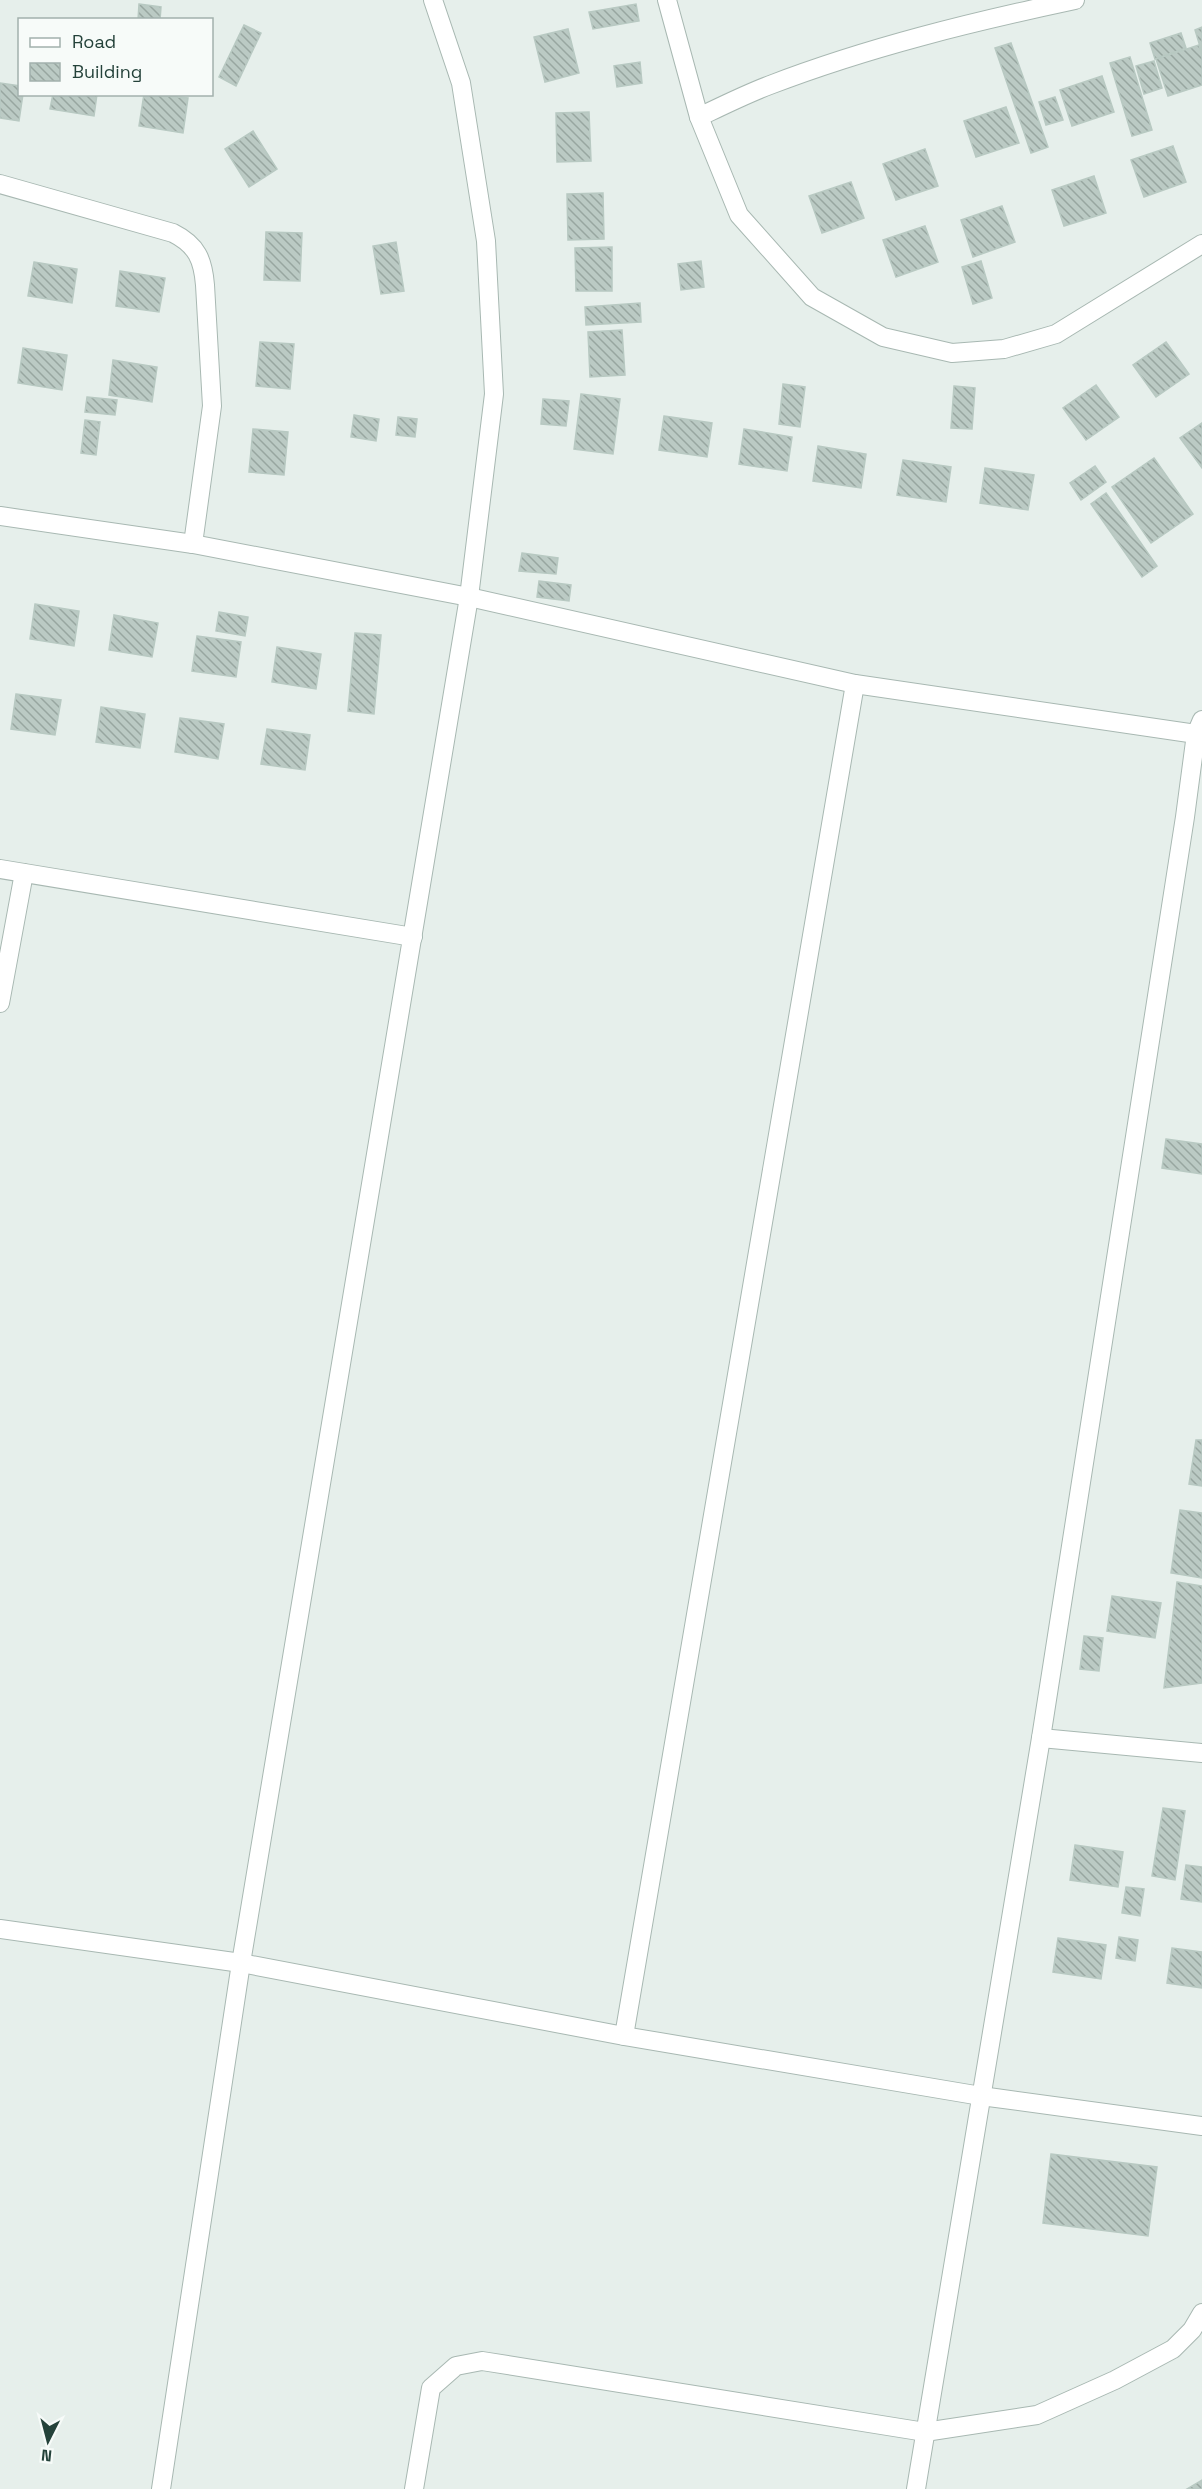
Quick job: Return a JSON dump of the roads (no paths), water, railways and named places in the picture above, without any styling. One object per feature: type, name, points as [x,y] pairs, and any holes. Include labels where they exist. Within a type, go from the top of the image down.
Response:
[{"type":"street","points":[[161,2489],[241,1963],[469,597],[495,394],[486,253],[461,83],[433,0]]},
{"type":"street","points":[[667,0],[699,117],[739,215],[812,297],[883,337],[952,353],[1005,349],[1056,334],[1202,244]]},
{"type":"street","points":[[699,117],[769,85],[847,58],[975,22],[1076,0]]},
{"type":"street","points":[[0,184],[173,233],[188,241],[198,254],[204,268],[212,406],[193,544]]},
{"type":"street","points":[[0,516],[193,544],[469,597],[855,684],[1199,727],[1041,1738],[916,2489]]},
{"type":"street","points":[[624,2036],[855,684]]},
{"type":"street","points":[[0,869],[413,937]]},
{"type":"street","points":[[0,1003],[24,873]]},
{"type":"street","points":[[1041,1738],[1202,1753]]},
{"type":"street","points":[[0,1929],[241,1963],[624,2036],[981,2096],[1202,2126]]},
{"type":"street","points":[[414,2489],[431,2388],[456,2366],[482,2361],[925,2432],[1037,2415],[1115,2380],[1173,2349],[1192,2330],[1202,2313]]}]
